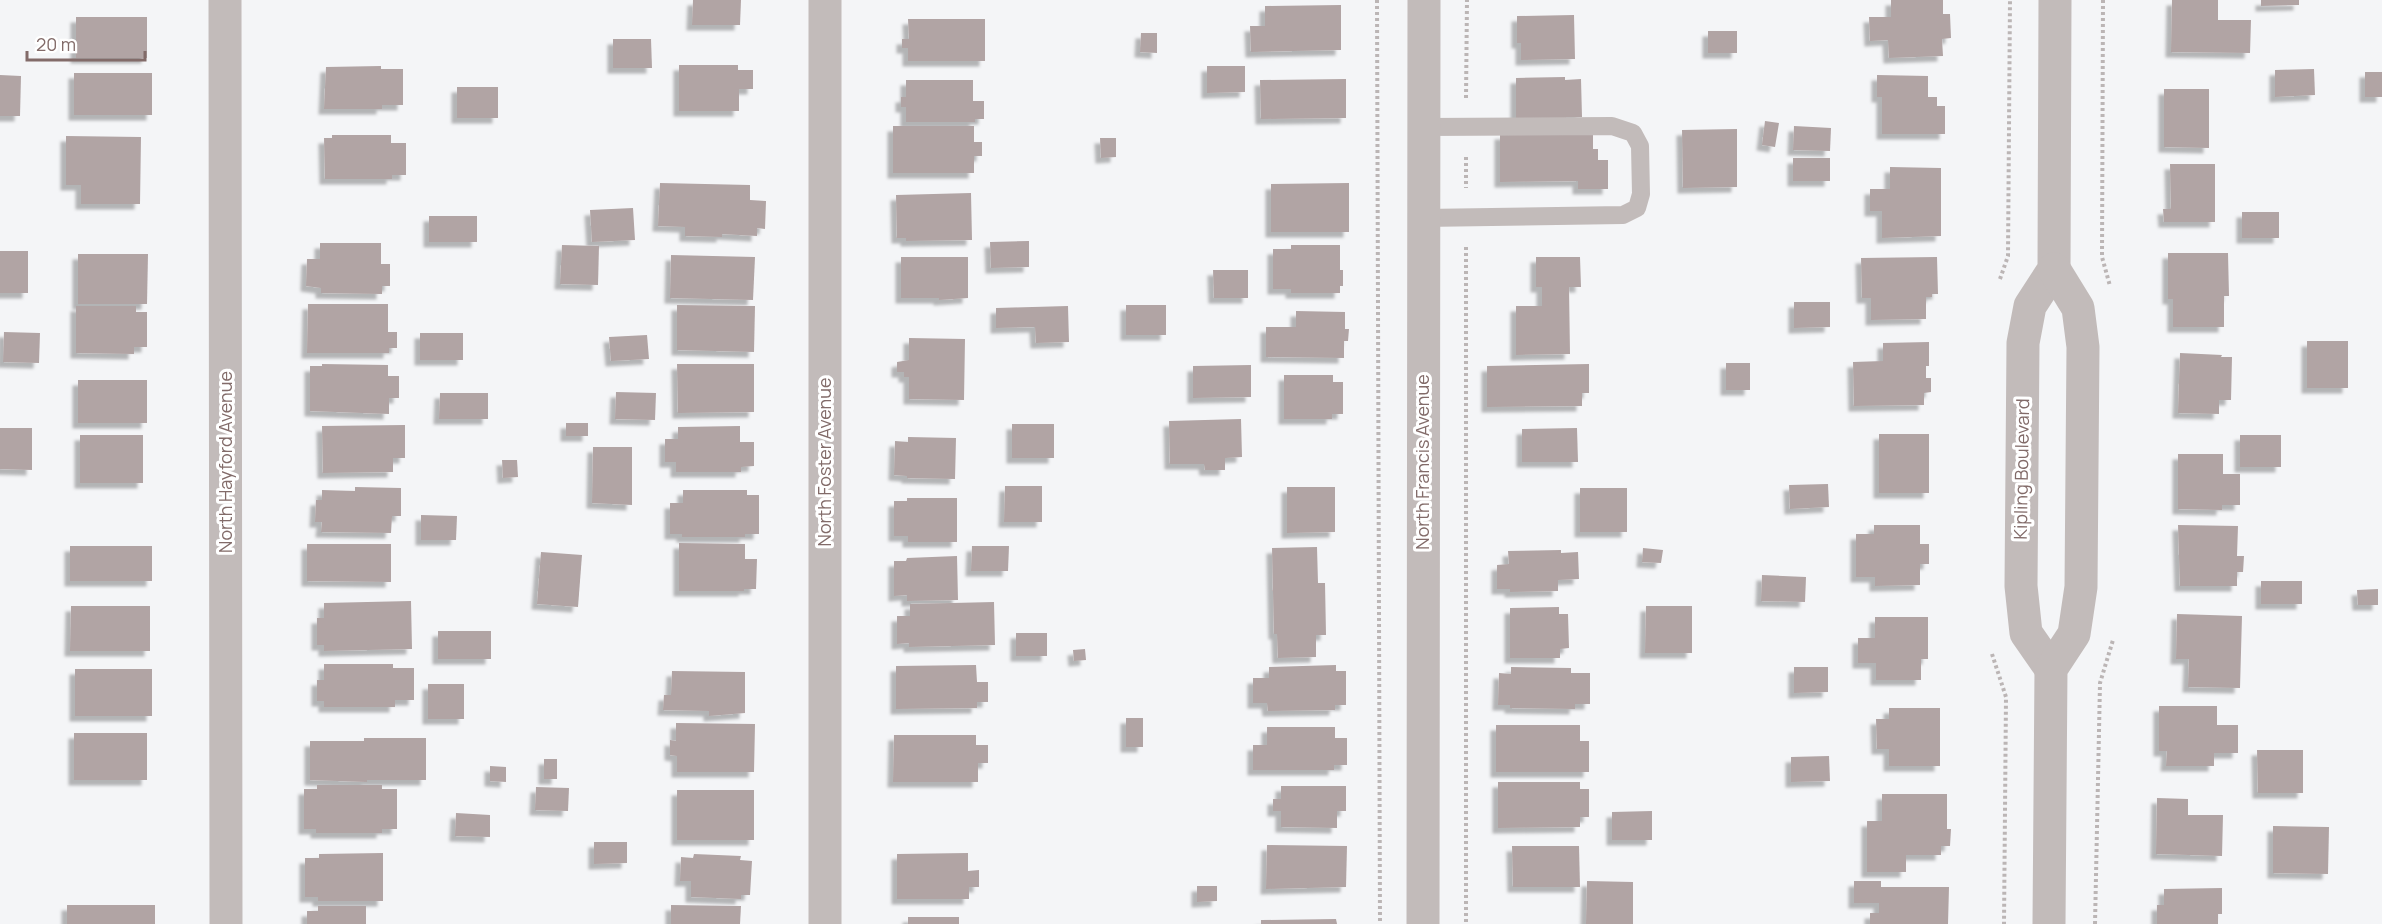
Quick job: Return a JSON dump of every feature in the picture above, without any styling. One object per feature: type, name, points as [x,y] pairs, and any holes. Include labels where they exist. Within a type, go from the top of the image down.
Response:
[{"type":"street","name":"North Hayford Avenue","points":[[225,0],[226,924]]},
{"type":"street","name":"North Foster Avenue","points":[[825,0],[825,924]]},
{"type":"street","name":"North Francis Avenue","points":[[1423,924],[1424,0]]},
{"type":"street","points":[[2049,924],[2051,669],[2074,634],[2081,587],[2083,347],[2078,308],[2054,269],[2055,0]]},
{"type":"street","name":"Kipling Boulevard","points":[[2051,669],[2026,633],[2021,586],[2023,343],[2030,306],[2054,269]]},
{"type":"lane","points":[[1423,218],[1623,215],[1637,208],[1641,194],[1640,146],[1633,133],[1612,126],[1424,127]]},
{"type":"path","points":[[1377,0],[1380,924]]},
{"type":"path","points":[[1466,924],[1467,0]]},
{"type":"building","points":[[693,0],[741,0],[740,25],[692,25]]},
{"type":"building","points":[[1891,0],[1943,0],[1943,14],[1950,14],[1951,38],[1942,39],[1943,56],[1889,58],[1888,40],[1870,41],[1869,17],[1891,17]]},
{"type":"building","points":[[2172,0],[2218,0],[2218,20],[2251,20],[2250,53],[2171,52]]},
{"type":"building","points":[[2261,0],[2299,0],[2299,5],[2261,6]]},
{"type":"building","points":[[1341,5],[1341,50],[1251,52],[1250,26],[1265,26],[1265,6]]},
{"type":"building","points":[[1574,15],[1575,59],[1521,60],[1521,43],[1517,43],[1517,16]]},
{"type":"building","points":[[76,17],[147,17],[147,58],[76,58]]},
{"type":"building","points":[[908,19],[985,19],[985,61],[908,61],[908,48],[902,48],[902,39],[909,39]]},
{"type":"building","points":[[1708,31],[1737,31],[1737,53],[1708,53]]},
{"type":"building","points":[[1141,33],[1157,33],[1157,53],[1140,52]]},
{"type":"building","points":[[613,39],[651,39],[652,68],[613,68]]},
{"type":"building","points":[[679,65],[738,65],[738,70],[753,70],[753,89],[739,89],[739,111],[679,111]]},
{"type":"building","points":[[381,66],[381,69],[403,69],[403,105],[382,105],[382,109],[324,109],[326,67]]},
{"type":"building","points":[[1207,66],[1245,66],[1245,92],[1207,93]]},
{"type":"building","points":[[2314,69],[2315,95],[2275,97],[2275,70]]},
{"type":"building","points":[[2365,72],[2382,72],[2382,97],[2365,97]]},
{"type":"building","points":[[74,73],[152,73],[152,115],[74,115]]},
{"type":"building","points":[[0,75],[21,76],[20,116],[0,116]]},
{"type":"building","points":[[1877,75],[1928,76],[1928,97],[1937,97],[1937,106],[1945,106],[1945,134],[1882,134],[1882,97],[1877,97]]},
{"type":"building","points":[[1565,77],[1565,80],[1581,79],[1582,117],[1516,120],[1516,78]]},
{"type":"building","points":[[1346,79],[1346,118],[1261,119],[1260,80]]},
{"type":"building","points":[[906,80],[973,80],[973,101],[984,101],[984,119],[975,119],[975,122],[906,122],[906,107],[901,107],[901,97],[906,97]]},
{"type":"building","points":[[457,87],[498,87],[498,118],[457,118]]},
{"type":"building","points":[[2164,89],[2209,89],[2209,148],[2164,147]]},
{"type":"building","points":[[1765,121],[1779,123],[1775,147],[1762,145]]},
{"type":"building","points":[[893,126],[974,126],[974,142],[982,142],[982,156],[974,156],[974,173],[893,173]]},
{"type":"building","points":[[1794,126],[1831,128],[1830,151],[1793,150]]},
{"type":"building","points":[[1737,129],[1737,187],[1683,188],[1682,130]]},
{"type":"building","points":[[1593,132],[1593,149],[1598,149],[1598,160],[1608,160],[1608,189],[1578,189],[1578,181],[1500,182],[1500,134]]},
{"type":"building","points":[[332,135],[391,135],[391,143],[406,143],[406,175],[392,175],[392,179],[325,179],[324,138],[332,138]]},
{"type":"building","points":[[66,136],[141,137],[140,204],[81,204],[81,185],[66,185]]},
{"type":"building","points":[[1100,138],[1116,138],[1116,157],[1101,158]]},
{"type":"building","points":[[1793,158],[1830,158],[1830,181],[1793,181]]},
{"type":"building","points":[[2170,164],[2215,164],[2215,222],[2164,222],[2163,209],[2171,209]]},
{"type":"building","points":[[1890,167],[1941,168],[1941,236],[1882,238],[1882,211],[1870,211],[1870,189],[1890,189]]},
{"type":"building","points":[[660,183],[750,185],[750,200],[766,201],[765,229],[757,228],[757,236],[722,234],[722,237],[685,236],[685,227],[658,226]]},
{"type":"building","points":[[1349,183],[1349,232],[1271,232],[1271,184]]},
{"type":"building","points":[[971,193],[972,240],[906,241],[906,238],[897,238],[896,195]]},
{"type":"building","points":[[633,208],[635,240],[592,242],[590,210]]},
{"type":"building","points":[[2242,212],[2279,212],[2279,238],[2242,238]]},
{"type":"building","points":[[429,216],[477,216],[477,242],[429,242]]},
{"type":"building","points":[[1029,241],[1029,267],[991,268],[990,242]]},
{"type":"building","points":[[320,243],[381,243],[381,264],[390,264],[390,286],[382,286],[382,294],[321,293],[321,288],[306,286],[307,259],[320,259]]},
{"type":"building","points":[[562,245],[599,246],[598,285],[560,284]]},
{"type":"building","points":[[1291,245],[1340,245],[1340,270],[1343,270],[1343,286],[1340,286],[1340,293],[1291,293],[1291,289],[1273,289],[1273,249],[1291,249]]},
{"type":"building","points":[[0,251],[28,251],[28,293],[0,293]]},
{"type":"building","points":[[2168,253],[2228,253],[2229,296],[2224,296],[2224,327],[2173,327],[2173,299],[2168,299]]},
{"type":"building","points":[[78,254],[148,254],[147,304],[78,304]]},
{"type":"building","points":[[671,255],[755,257],[753,300],[670,298]]},
{"type":"building","points":[[901,257],[968,257],[968,298],[939,300],[939,298],[901,298]]},
{"type":"building","points":[[1536,257],[1580,257],[1581,287],[1569,287],[1570,354],[1516,355],[1516,306],[1542,306],[1542,287],[1536,287]]},
{"type":"building","points":[[1937,257],[1938,294],[1926,297],[1926,319],[1871,320],[1871,298],[1862,298],[1861,258]]},
{"type":"building","points":[[1213,270],[1248,270],[1248,298],[1214,298]]},
{"type":"building","points":[[1794,302],[1830,302],[1830,327],[1794,328]]},
{"type":"building","points":[[308,304],[388,304],[388,332],[397,332],[397,348],[389,348],[389,353],[307,353]]},
{"type":"building","points":[[677,305],[755,306],[754,352],[677,350]]},
{"type":"building","points":[[1126,305],[1166,305],[1166,335],[1126,335]]},
{"type":"building","points":[[76,306],[136,306],[136,312],[147,312],[147,347],[134,347],[134,354],[76,353]]},
{"type":"building","points":[[1068,306],[1069,342],[1036,343],[1035,327],[996,328],[996,308]]},
{"type":"building","points":[[1296,311],[1345,312],[1345,329],[1349,329],[1348,341],[1344,341],[1344,358],[1266,357],[1266,327],[1296,327]]},
{"type":"building","points":[[4,332],[40,333],[39,363],[3,362]]},
{"type":"building","points":[[420,333],[463,333],[463,360],[420,360]]},
{"type":"building","points":[[647,335],[649,359],[611,361],[609,337]]},
{"type":"building","points":[[909,338],[965,339],[964,400],[909,399],[909,377],[904,377],[904,372],[897,372],[897,362],[909,360]]},
{"type":"building","points":[[2307,341],[2348,341],[2348,388],[2307,388]]},
{"type":"building","points":[[1929,342],[1929,366],[1926,366],[1926,378],[1931,378],[1931,392],[1924,393],[1924,405],[1854,406],[1853,362],[1883,361],[1883,343]]},
{"type":"building","points":[[2180,353],[2232,357],[2231,400],[2219,400],[2219,414],[2178,413]]},
{"type":"building","points":[[1726,363],[1750,363],[1750,390],[1726,390]]},
{"type":"building","points":[[322,364],[388,365],[388,376],[399,376],[399,398],[389,398],[389,414],[310,411],[310,366],[322,366]]},
{"type":"building","points":[[677,364],[754,364],[754,412],[678,413]]},
{"type":"building","points":[[1589,364],[1589,393],[1582,393],[1582,406],[1487,407],[1487,366]]},
{"type":"building","points":[[1251,365],[1251,397],[1193,398],[1193,366]]},
{"type":"building","points":[[1284,375],[1333,375],[1333,382],[1343,382],[1343,414],[1332,414],[1332,419],[1284,419]]},
{"type":"building","points":[[78,380],[147,380],[147,423],[78,423]]},
{"type":"building","points":[[616,392],[656,393],[655,420],[615,419]]},
{"type":"building","points":[[440,393],[488,393],[488,419],[439,419]]},
{"type":"building","points":[[1241,419],[1242,457],[1225,458],[1225,470],[1205,470],[1204,464],[1170,464],[1169,421]]},
{"type":"building","points":[[566,423],[588,423],[588,436],[566,436]]},
{"type":"building","points":[[1012,424],[1054,424],[1054,458],[1012,458]]},
{"type":"building","points":[[405,425],[405,458],[393,458],[393,472],[323,473],[322,426]]},
{"type":"building","points":[[740,426],[740,442],[754,442],[754,466],[741,467],[741,472],[676,472],[676,462],[665,462],[665,439],[678,439],[678,427]]},
{"type":"building","points":[[0,428],[32,428],[32,470],[0,469]]},
{"type":"building","points":[[1577,428],[1578,462],[1522,462],[1522,429]]},
{"type":"building","points":[[1879,434],[1929,434],[1929,493],[1879,493]]},
{"type":"building","points":[[80,435],[143,435],[143,483],[80,483]]},
{"type":"building","points":[[2240,435],[2281,435],[2281,467],[2240,467]]},
{"type":"building","points":[[908,437],[956,438],[955,479],[907,478],[907,476],[894,475],[895,441],[908,442]]},
{"type":"building","points":[[593,447],[632,447],[632,505],[592,503]]},
{"type":"building","points":[[2178,454],[2223,454],[2223,474],[2240,474],[2240,505],[2222,505],[2222,510],[2178,509]]},
{"type":"building","points":[[502,460],[517,460],[518,477],[503,478]]},
{"type":"building","points":[[1828,484],[1829,507],[1790,509],[1789,485]]},
{"type":"building","points":[[1005,486],[1042,486],[1042,522],[1004,522]]},
{"type":"building","points":[[355,487],[401,488],[401,516],[392,516],[391,533],[321,532],[322,522],[315,522],[316,500],[322,500],[322,490],[355,491]]},
{"type":"building","points":[[1287,487],[1335,487],[1335,532],[1287,533]]},
{"type":"building","points":[[1580,488],[1627,488],[1627,532],[1580,532]]},
{"type":"building","points":[[683,490],[747,490],[747,495],[759,495],[759,534],[745,534],[745,537],[682,537],[682,534],[670,534],[670,503],[683,503]]},
{"type":"building","points":[[907,498],[957,498],[957,542],[908,542],[908,536],[894,536],[894,501],[907,501]]},
{"type":"building","points":[[421,515],[457,516],[456,540],[421,540]]},
{"type":"building","points":[[1874,525],[1920,525],[1920,544],[1929,544],[1929,564],[1920,564],[1920,585],[1875,586],[1875,577],[1856,577],[1856,534],[1874,534]]},
{"type":"building","points":[[2178,525],[2238,526],[2237,556],[2244,556],[2243,572],[2237,572],[2237,586],[2180,586]]},
{"type":"building","points":[[679,543],[745,544],[745,559],[757,559],[756,589],[679,591]]},
{"type":"building","points":[[307,544],[391,544],[391,582],[307,581]]},
{"type":"building","points":[[70,546],[152,546],[152,581],[70,581]]},
{"type":"building","points":[[972,546],[1009,546],[1008,571],[971,571]]},
{"type":"building","points":[[1317,547],[1318,583],[1325,583],[1326,635],[1316,635],[1316,657],[1278,658],[1277,634],[1274,634],[1272,548]]},
{"type":"building","points":[[1643,548],[1663,550],[1661,563],[1642,562]]},
{"type":"building","points":[[1561,550],[1561,553],[1578,552],[1579,579],[1558,580],[1558,591],[1510,592],[1510,589],[1497,589],[1497,565],[1509,564],[1508,551]]},
{"type":"building","points":[[541,552],[582,555],[578,607],[537,604]]},
{"type":"building","points":[[957,556],[958,600],[907,601],[907,595],[894,596],[894,561],[906,561],[907,558]]},
{"type":"building","points":[[1762,575],[1806,577],[1805,602],[1761,601]]},
{"type":"building","points":[[2261,581],[2302,581],[2302,604],[2261,604]]},
{"type":"building","points":[[2378,589],[2378,605],[2358,605],[2357,590]]},
{"type":"building","points":[[411,601],[412,649],[324,651],[324,645],[317,645],[317,618],[324,618],[324,603]]},
{"type":"building","points":[[994,602],[995,645],[909,647],[909,643],[897,644],[897,616],[910,616],[910,604]]},
{"type":"building","points":[[71,606],[150,606],[150,651],[70,651]]},
{"type":"building","points":[[1646,606],[1692,606],[1692,653],[1645,653]]},
{"type":"building","points":[[1559,607],[1559,614],[1568,614],[1569,648],[1560,649],[1560,658],[1510,658],[1510,608]]},
{"type":"building","points":[[2177,614],[2242,616],[2240,688],[2188,687],[2189,659],[2176,659]]},
{"type":"building","points":[[1875,617],[1928,617],[1928,659],[1921,659],[1921,680],[1876,680],[1876,663],[1858,663],[1858,638],[1875,638]]},
{"type":"building","points":[[438,631],[491,631],[491,659],[438,659]]},
{"type":"building","points":[[1016,633],[1047,633],[1047,656],[1016,656]]},
{"type":"building","points":[[1085,649],[1086,660],[1074,661],[1073,650]]},
{"type":"building","points":[[324,664],[393,664],[393,668],[414,668],[414,700],[395,700],[395,707],[324,707],[324,701],[317,701],[317,680],[324,680]]},
{"type":"building","points":[[976,665],[977,682],[988,682],[988,702],[977,702],[977,708],[896,709],[896,666]]},
{"type":"building","points":[[1336,665],[1336,671],[1346,671],[1346,705],[1335,705],[1335,710],[1268,711],[1267,703],[1253,703],[1253,678],[1269,678],[1269,667]]},
{"type":"building","points":[[1511,667],[1571,668],[1571,673],[1590,673],[1590,704],[1575,704],[1575,709],[1510,708],[1510,705],[1498,705],[1499,673],[1511,674]]},
{"type":"building","points":[[1794,667],[1828,667],[1828,692],[1794,693]]},
{"type":"building","points":[[75,669],[152,669],[152,716],[75,716]]},
{"type":"building","points":[[672,671],[745,672],[745,713],[709,716],[709,711],[663,710],[664,695],[671,695]]},
{"type":"building","points":[[428,684],[464,684],[464,719],[428,719]]},
{"type":"building","points":[[2159,706],[2217,706],[2217,725],[2238,725],[2238,753],[2214,753],[2214,766],[2166,766],[2167,751],[2159,751]]},
{"type":"building","points":[[1889,708],[1940,708],[1940,766],[1889,766],[1889,749],[1877,749],[1876,719],[1889,719]]},
{"type":"building","points":[[1126,718],[1143,718],[1143,747],[1126,747]]},
{"type":"building","points":[[676,723],[755,724],[754,772],[677,772],[677,756],[670,755],[670,740],[676,741]]},
{"type":"building","points":[[1496,725],[1580,725],[1580,741],[1589,741],[1589,772],[1496,772]]},
{"type":"building","points":[[1267,727],[1335,727],[1335,738],[1347,738],[1347,765],[1334,765],[1334,770],[1253,770],[1253,745],[1267,745]]},
{"type":"building","points":[[74,733],[147,733],[147,780],[74,780]]},
{"type":"building","points":[[894,735],[976,735],[976,745],[988,745],[988,763],[978,763],[978,782],[893,782]]},
{"type":"building","points":[[364,738],[426,738],[426,780],[367,780],[367,782],[310,780],[310,741],[364,741]]},
{"type":"building","points":[[2257,750],[2303,750],[2303,793],[2258,793]]},
{"type":"building","points":[[1829,756],[1830,781],[1791,782],[1791,757]]},
{"type":"building","points":[[544,759],[557,759],[557,779],[544,779]]},
{"type":"building","points":[[490,766],[506,767],[506,782],[490,781]]},
{"type":"building","points":[[1498,782],[1580,782],[1580,789],[1589,789],[1589,817],[1580,817],[1580,827],[1498,828]]},
{"type":"building","points":[[317,785],[382,785],[382,789],[397,789],[397,829],[382,829],[382,833],[316,833],[316,829],[304,829],[304,789],[317,789]]},
{"type":"building","points":[[1281,786],[1346,786],[1346,811],[1337,811],[1337,828],[1281,827],[1281,811],[1273,811],[1273,799],[1281,799]]},
{"type":"building","points":[[536,787],[569,788],[568,811],[535,810]]},
{"type":"building","points":[[677,790],[754,790],[754,840],[677,840]]},
{"type":"building","points":[[1882,794],[1947,794],[1947,829],[1951,829],[1950,846],[1941,846],[1941,855],[1906,855],[1906,872],[1867,872],[1867,821],[1882,821]]},
{"type":"building","points":[[2157,798],[2188,799],[2188,815],[2223,815],[2222,856],[2156,854]]},
{"type":"building","points":[[1652,811],[1652,840],[1612,840],[1612,812]]},
{"type":"building","points":[[456,813],[490,815],[490,837],[455,836]]},
{"type":"building","points":[[2273,826],[2329,827],[2328,874],[2273,873]]},
{"type":"building","points":[[594,842],[627,842],[627,863],[594,864]]},
{"type":"building","points":[[1267,845],[1347,846],[1346,887],[1266,889]]},
{"type":"building","points":[[1512,846],[1579,846],[1580,887],[1513,887]]},
{"type":"building","points":[[383,853],[383,901],[318,901],[318,897],[305,897],[305,858],[319,858],[319,854]]},
{"type":"building","points":[[968,853],[968,871],[979,870],[979,887],[969,887],[969,899],[897,899],[897,854]]},
{"type":"building","points":[[694,854],[741,856],[740,860],[752,861],[750,895],[741,895],[741,899],[691,897],[691,881],[680,881],[681,857],[693,858]]},
{"type":"building","points":[[1587,881],[1633,882],[1633,924],[1586,924]]},
{"type":"building","points":[[1854,881],[1881,881],[1881,887],[1949,887],[1948,924],[1870,924],[1870,913],[1879,913],[1879,903],[1854,903]]},
{"type":"building","points":[[1197,886],[1217,886],[1217,901],[1197,902]]},
{"type":"building","points":[[2222,888],[2222,914],[2218,914],[2218,924],[2157,924],[2157,905],[2164,905],[2164,889]]},
{"type":"building","points":[[67,905],[155,905],[155,924],[67,924]]},
{"type":"building","points":[[671,905],[741,906],[740,924],[671,924]]},
{"type":"building","points":[[318,906],[366,906],[366,924],[307,924],[307,911],[318,911]]},
{"type":"building","points":[[908,917],[959,917],[959,924],[908,924]]},
{"type":"building","points":[[1336,919],[1337,924],[1261,924],[1261,920]]}]
